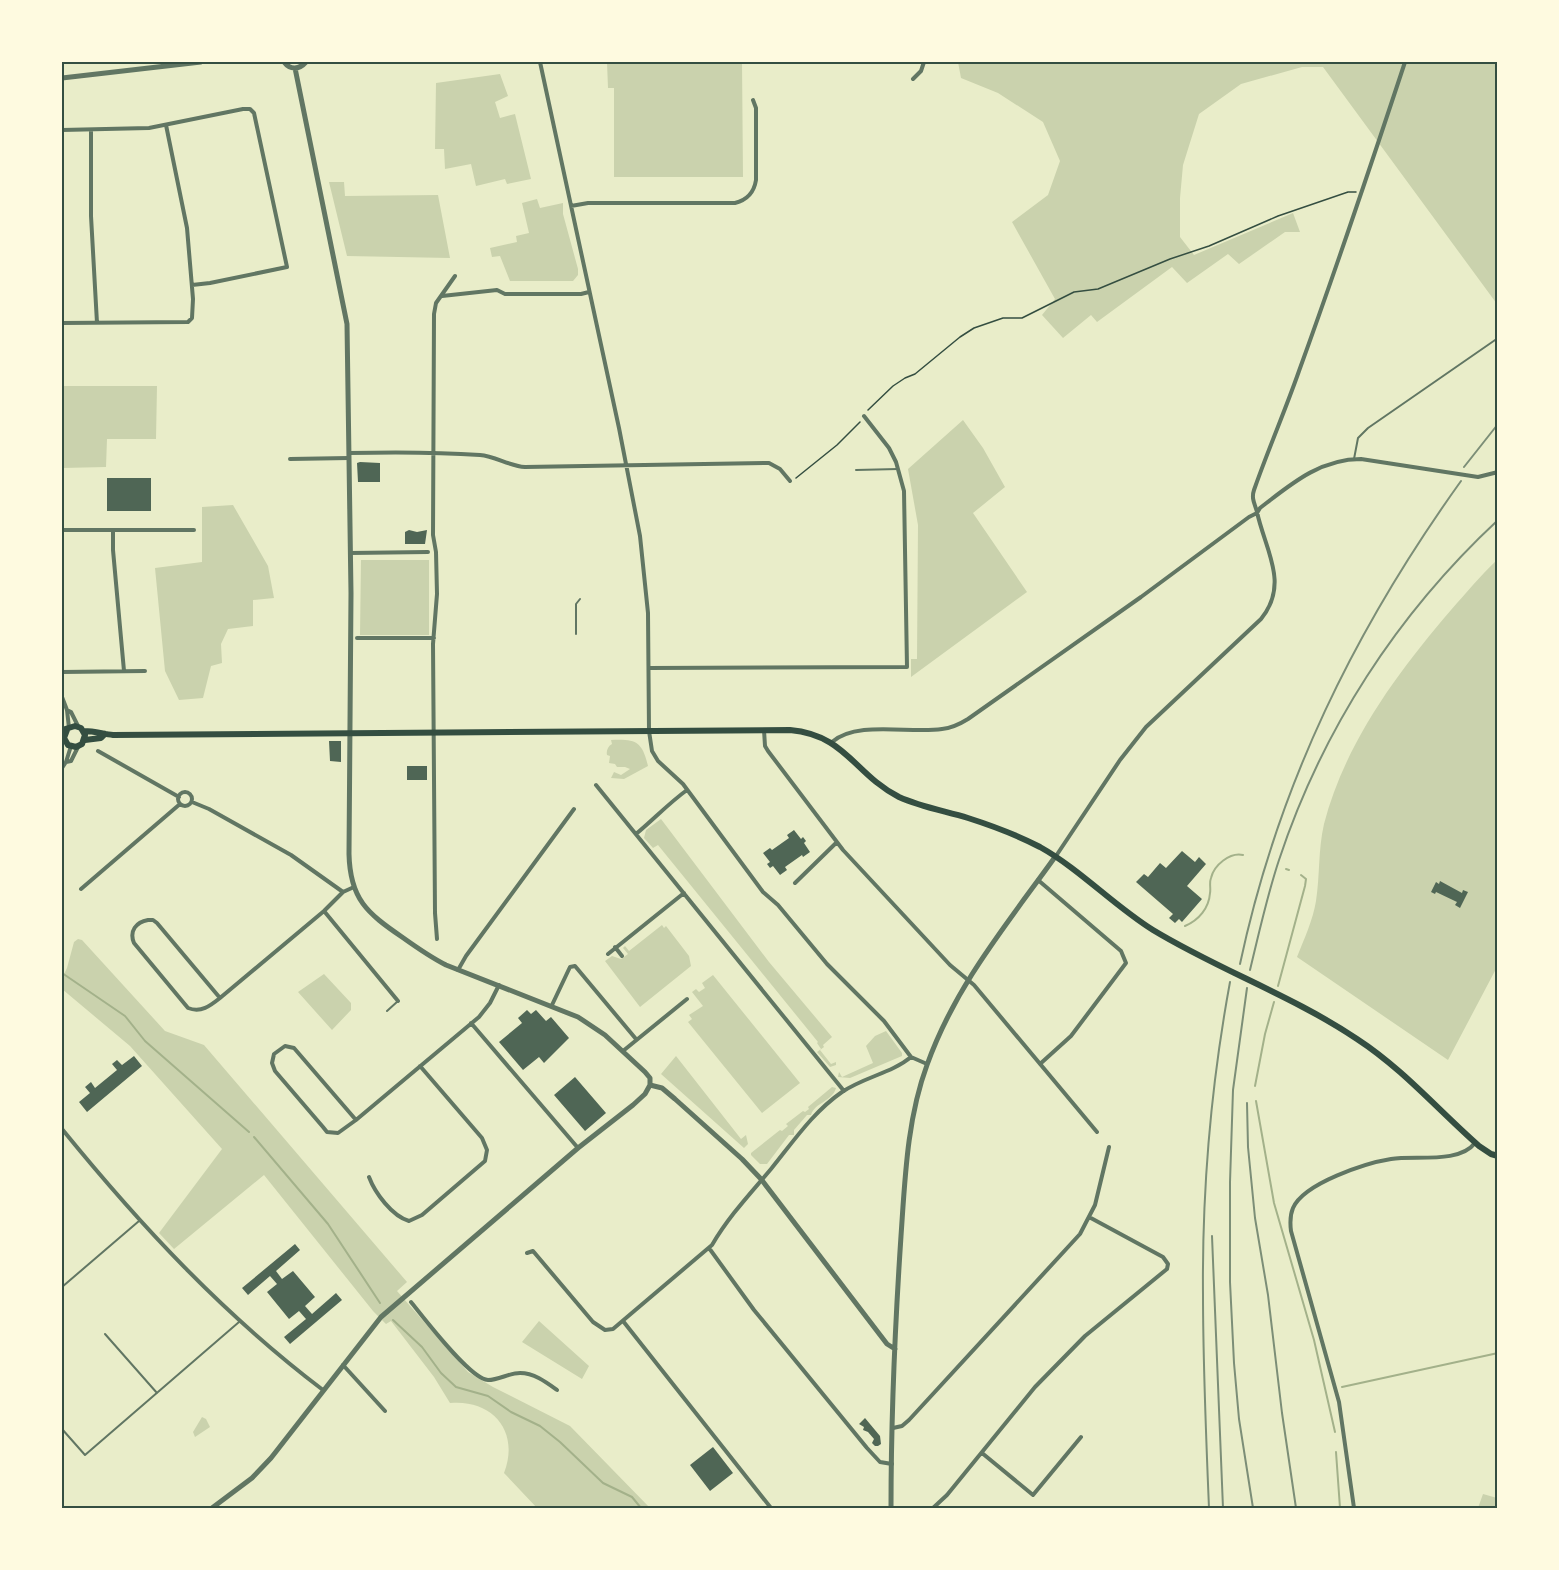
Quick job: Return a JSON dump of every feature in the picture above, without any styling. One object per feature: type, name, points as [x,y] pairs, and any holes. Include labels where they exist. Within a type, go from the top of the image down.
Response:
[{"type":"main road","points":[[105,734],[101,738],[85,740],[79,746],[71,746],[63,738],[66,729],[81,729],[105,734],[764,730],[808,732],[832,742],[870,778],[898,796],[998,828],[1040,847],[1145,925],[1338,1027],[1368,1046],[1413,1083],[1475,1143],[1497,1156]]},
{"type":"main road","points":[[81,729],[85,740]]},
{"type":"street","points":[[62,78],[201,62]]},
{"type":"street","points":[[284,62],[295,68],[306,62]]},
{"type":"street","points":[[540,62],[626,465],[645,571],[649,731],[654,756],[687,790],[764,892],[778,905],[827,964],[884,1021],[911,1057],[927,1064]]},
{"type":"street","points":[[913,79],[921,71],[924,62]]},
{"type":"street","points":[[891,1509],[895,1349],[901,1236],[915,1107],[927,1064],[980,958],[1055,857],[1120,760],[1146,727],[1266,613],[1272,600],[1276,577],[1253,503],[1253,493],[1299,374],[1405,62]]},
{"type":"street","points":[[212,1509],[265,1466],[367,1332],[388,1310],[645,1094],[650,1085],[648,1075],[589,1024],[552,1005],[458,970],[429,956],[377,920],[363,905],[354,887],[349,864],[350,733],[354,638],[349,553],[348,333],[346,309],[295,68]]},
{"type":"street","points":[[571,206],[588,203],[735,203],[745,200],[754,189],[756,180],[756,108],[753,100]]},
{"type":"street","points":[[62,130],[138,129],[243,109],[250,110],[254,114],[287,267],[192,285]]},
{"type":"street","points":[[62,323],[188,322],[192,318],[192,285],[187,228],[166,125]]},
{"type":"street","points":[[91,130],[91,216],[97,322]]},
{"type":"street","points":[[437,939],[433,732],[437,594],[436,552],[433,535],[434,314],[436,303],[455,276]]},
{"type":"street","points":[[441,296],[497,291],[505,294],[581,294],[589,292]]},
{"type":"street","points":[[649,668],[907,667],[904,491],[889,448],[864,416]]},
{"type":"street","points":[[290,459],[433,453],[486,456],[517,466],[769,462],[780,468],[790,481]]},
{"type":"street","points":[[832,742],[839,736],[854,731],[931,730],[958,725],[1131,604],[1312,471],[1333,462],[1354,459],[1392,463],[1473,477],[1487,476],[1497,472]]},
{"type":"street","points":[[62,530],[194,530]]},
{"type":"street","points":[[113,530],[112,550],[124,671]]},
{"type":"street","points":[[349,553],[428,552]]},
{"type":"street","points":[[354,638],[434,638]]},
{"type":"street","points":[[62,672],[145,671]]},
{"type":"street","points":[[62,697],[67,710],[66,729]]},
{"type":"street","points":[[67,710],[71,712],[81,729]]},
{"type":"street","points":[[764,730],[765,746],[768,751],[836,843],[950,964],[968,979],[1097,1132]]},
{"type":"street","points":[[62,768],[71,746]]},
{"type":"street","points":[[66,762],[71,761],[79,746]]},
{"type":"street","points":[[98,752],[179,797]]},
{"type":"street","points":[[596,785],[844,1091]]},
{"type":"street","points":[[636,834],[662,809],[687,790]]},
{"type":"street","points":[[179,797],[183,793],[188,793],[192,797],[192,802]]},
{"type":"street","points":[[179,797],[180,804]]},
{"type":"street","points":[[192,802],[209,809],[291,855],[343,892]]},
{"type":"street","points":[[180,804],[187,806],[192,802]]},
{"type":"street","points":[[81,889],[180,804]]},
{"type":"street","points":[[458,970],[574,808]]},
{"type":"street","points":[[795,883],[836,843]]},
{"type":"street","points":[[1038,880],[1121,951],[1126,963],[1071,1036],[1040,1064]]},
{"type":"street","points":[[220,998],[157,923],[153,920],[137,923],[132,934],[134,943],[188,1008],[202,1010],[220,998],[324,911],[343,892],[354,887]]},
{"type":"street","points":[[608,954],[684,893]]},
{"type":"street","points":[[324,911],[398,1001]]},
{"type":"street","points":[[615,948],[622,956]]},
{"type":"street","points":[[552,1005],[570,967],[575,966],[636,1040]]},
{"type":"street","points":[[356,1120],[294,1048],[285,1046],[276,1052],[272,1064],[275,1071],[327,1132],[338,1133],[356,1120],[471,1023],[487,1008],[499,985]]},
{"type":"street","points":[[623,1052],[687,999]]},
{"type":"street","points":[[471,1023],[578,1148]]},
{"type":"street","points":[[527,1253],[533,1251],[599,1327],[605,1330],[613,1329],[709,1248],[721,1229],[812,1119],[844,1091],[867,1077],[900,1065],[911,1057]]},
{"type":"street","points":[[369,1177],[373,1187],[398,1216],[409,1221],[422,1215],[478,1168],[487,1157],[487,1146],[482,1138],[420,1066]]},
{"type":"street","points":[[650,1085],[662,1088],[676,1099],[761,1179],[887,1344],[895,1349]]},
{"type":"street","points":[[62,1129],[139,1221],[187,1272],[239,1322],[323,1390]]},
{"type":"street","points":[[1354,1509],[1344,1424],[1291,1231],[1291,1214],[1297,1202],[1310,1191],[1357,1168],[1392,1159],[1458,1155],[1468,1151],[1475,1143]]},
{"type":"street","points":[[893,1428],[902,1426],[909,1420],[1065,1253],[1080,1234],[1099,1192],[1109,1147]]},
{"type":"street","points":[[933,1509],[1035,1387],[1085,1336],[1167,1269],[1168,1264],[1163,1257],[1089,1217]]},
{"type":"street","points":[[709,1248],[754,1310],[867,1448],[880,1462],[892,1464]]},
{"type":"street","points":[[411,1302],[470,1371],[487,1380],[519,1373],[530,1375],[557,1390]]},
{"type":"street","points":[[624,1321],[771,1509]]},
{"type":"street","points":[[342,1365],[386,1411]]},
{"type":"street","points":[[982,1453],[1033,1495],[1081,1437]]},
{"type":"lane","points":[[1354,459],[1358,438],[1368,428],[1497,338]]},
{"type":"lane","points":[[856,470],[898,469]]},
{"type":"lane","points":[[576,634],[576,604],[580,599]]},
{"type":"lane","points":[[387,1011],[398,1001]]},
{"type":"lane","points":[[62,1287],[139,1221]]},
{"type":"lane","points":[[62,1429],[85,1455],[239,1322]]},
{"type":"lane","points":[[105,1334],[157,1393]]},
{"type":"path","points":[[790,481],[796,479],[828,452],[893,386],[915,374],[974,328],[1004,318],[1022,318],[1074,292],[1098,290],[1278,216],[1348,192],[1362,193]]},
{"type":"green space","points":[[607,62],[742,62],[743,177],[614,177],[614,88],[608,88]]},
{"type":"green space","points":[[958,62],[1497,62],[1497,304],[1323,67],[1302,67],[1241,84],[1199,114],[1183,165],[1180,198],[1180,237],[1194,255],[1293,213],[1300,232],[1285,232],[1239,264],[1228,254],[1187,283],[1172,267],[1097,322],[1091,315],[1063,338],[1042,315],[1055,299],[1012,222],[1048,195],[1060,161],[1043,122],[998,93],[961,78]]},
{"type":"green space","points":[[500,74],[508,96],[495,102],[500,118],[515,114],[531,179],[507,184],[505,179],[476,186],[471,164],[445,169],[444,149],[435,149],[436,83]]},
{"type":"green space","points":[[329,182],[344,182],[345,196],[438,195],[450,258],[347,256]]},
{"type":"green space","points":[[537,199],[540,208],[563,203],[563,214],[578,269],[578,275],[573,281],[510,281],[500,256],[492,257],[490,248],[517,242],[516,236],[529,233],[522,203]]},
{"type":"green space","points":[[62,386],[157,386],[156,439],[107,439],[106,467],[62,468]]},
{"type":"green space","points":[[963,420],[983,448],[1005,487],[973,513],[1027,592],[911,677],[911,659],[917,659],[918,525],[908,469]]},
{"type":"green space","points":[[233,505],[268,566],[274,598],[253,600],[253,626],[228,629],[221,644],[222,663],[211,666],[203,698],[179,700],[165,671],[155,568],[202,562],[202,507]]},
{"type":"green space","points":[[361,560],[429,560],[429,635],[360,635]]},
{"type":"green space","points":[[1497,560],[1497,967],[1448,1060],[1297,957],[1315,908],[1324,824],[1333,794],[1359,737],[1411,659],[1451,610]]},
{"type":"green space","points":[[611,740],[637,743],[643,751],[648,766],[624,779],[611,778],[614,772],[621,775],[630,769],[609,763],[610,756],[607,752],[608,747],[612,744]]},
{"type":"green space","points":[[661,819],[769,962],[832,1037],[823,1045],[824,1047],[820,1050],[831,1064],[836,1062],[836,1065],[830,1067],[817,1052],[821,1049],[818,1042],[658,845],[653,848],[644,838],[646,830]]},
{"type":"green space","points":[[662,925],[664,928],[666,926],[689,956],[691,966],[640,1007],[605,961],[612,956],[621,959],[628,954],[623,948],[625,946],[629,951]]},
{"type":"green space","points":[[78,939],[82,940],[165,1031],[204,1045],[407,1282],[397,1291],[468,1372],[570,1426],[650,1508],[537,1508],[504,1473],[508,1458],[508,1444],[499,1421],[479,1406],[450,1403],[434,1377],[391,1321],[386,1324],[373,1311],[264,1175],[174,1249],[159,1233],[222,1149],[130,1046],[62,989],[62,978],[74,942]]},
{"type":"green space","points":[[324,974],[351,1003],[351,1010],[332,1030],[298,992]]},
{"type":"green space","points":[[713,975],[800,1083],[762,1113],[688,1022],[692,1019],[689,1015],[703,1006],[692,992],[696,989],[699,992],[705,988],[702,983]]},
{"type":"green space","points":[[886,1031],[902,1056],[850,1078],[838,1077],[839,1072],[842,1077],[873,1063],[866,1046],[875,1036]]},
{"type":"green space","points":[[676,1056],[741,1139],[746,1135],[748,1144],[744,1148],[661,1074]]},
{"type":"green space","points":[[832,1087],[836,1088],[834,1093],[816,1107],[811,1115],[807,1115],[794,1130],[794,1135],[789,1135],[767,1164],[760,1164],[751,1155],[788,1126],[786,1124],[809,1109],[808,1107]]},
{"type":"green space","points":[[539,1321],[589,1366],[582,1379],[522,1342]]},
{"type":"green space","points":[[202,1417],[206,1419],[210,1427],[195,1437],[193,1432]]},
{"type":"green space","points":[[1483,1494],[1497,1498],[1497,1508],[1478,1508]]},
{"type":"building","points":[[357,463],[380,463],[380,482],[358,482]]},
{"type":"building","points":[[107,478],[151,478],[151,511],[107,511]]},
{"type":"building","points":[[409,530],[417,532],[427,530],[425,544],[405,544],[405,532]]},
{"type":"building","points":[[329,741],[341,741],[341,762],[330,761]]},
{"type":"building","points":[[407,766],[427,766],[427,780],[407,780]]},
{"type":"building","points":[[794,830],[801,839],[803,837],[806,841],[804,843],[810,852],[785,867],[787,870],[780,875],[773,866],[770,868],[767,864],[770,862],[763,853],[770,848],[772,850],[789,838],[787,835]]},
{"type":"building","points":[[1182,851],[1195,862],[1199,857],[1206,864],[1187,886],[1202,899],[1182,922],[1179,919],[1175,923],[1169,918],[1173,914],[1136,882],[1144,874],[1148,877],[1160,863],[1166,868]]},
{"type":"building","points":[[1440,881],[1462,893],[1463,890],[1468,892],[1460,908],[1455,905],[1457,902],[1431,892],[1436,882],[1439,884]]},
{"type":"building","points":[[527,1010],[531,1014],[536,1010],[546,1021],[551,1017],[569,1038],[544,1063],[539,1057],[523,1070],[499,1042],[522,1023],[518,1018]]},
{"type":"building","points":[[134,1056],[142,1066],[87,1112],[79,1102],[90,1093],[85,1087],[91,1082],[95,1088],[117,1070],[112,1064],[117,1060],[122,1065]]},
{"type":"building","points":[[575,1077],[606,1113],[585,1131],[554,1095]]},
{"type":"building","points":[[295,1244],[300,1250],[276,1271],[282,1279],[293,1271],[315,1297],[305,1306],[312,1314],[336,1293],[342,1300],[290,1344],[284,1337],[306,1319],[299,1311],[289,1319],[267,1292],[277,1284],[270,1276],[248,1295],[242,1288]]},
{"type":"building","points":[[865,1418],[880,1436],[881,1444],[878,1446],[872,1443],[874,1439],[859,1424]]},
{"type":"building","points":[[713,1447],[733,1473],[710,1491],[690,1465]]},
{"type":"waterway","points":[[1185,926],[1199,917],[1205,908],[1209,898],[1210,880],[1215,868],[1233,855],[1243,855]]},
{"type":"waterway","points":[[1278,986],[1305,886],[1306,879],[1301,875]]},
{"type":"waterway","points":[[62,973],[125,1016],[145,1041],[249,1132]]},
{"type":"waterway","points":[[1255,1086],[1274,1002]]},
{"type":"waterway","points":[[1256,1101],[1274,1203],[1314,1340],[1335,1432]]},
{"type":"waterway","points":[[254,1137],[328,1224],[380,1303]]},
{"type":"waterway","points":[[393,1320],[422,1347],[441,1373],[456,1387],[488,1396],[511,1412],[540,1426],[603,1483],[632,1497],[641,1508]]},
{"type":"waterway","points":[[1342,1387],[1498,1353]]},
{"type":"waterway","points":[[1336,1452],[1340,1508]]},
{"type":"railway","points":[[1464,467],[1498,424]]},
{"type":"railway","points":[[1240,964],[1256,898],[1276,834],[1325,711],[1387,594],[1461,481]]},
{"type":"railway","points":[[1250,970],[1279,860],[1317,765],[1341,720],[1367,676],[1427,594],[1498,520]]},
{"type":"railway","points":[[1209,1508],[1204,1348],[1204,1216],[1213,1099],[1230,982]]},
{"type":"railway","points":[[1247,988],[1233,1090],[1230,1282],[1239,1419],[1253,1508]]},
{"type":"railway","points":[[1247,1103],[1248,1147],[1255,1218],[1268,1295],[1296,1508]]},
{"type":"railway","points":[[1212,1236],[1223,1508]]}]
